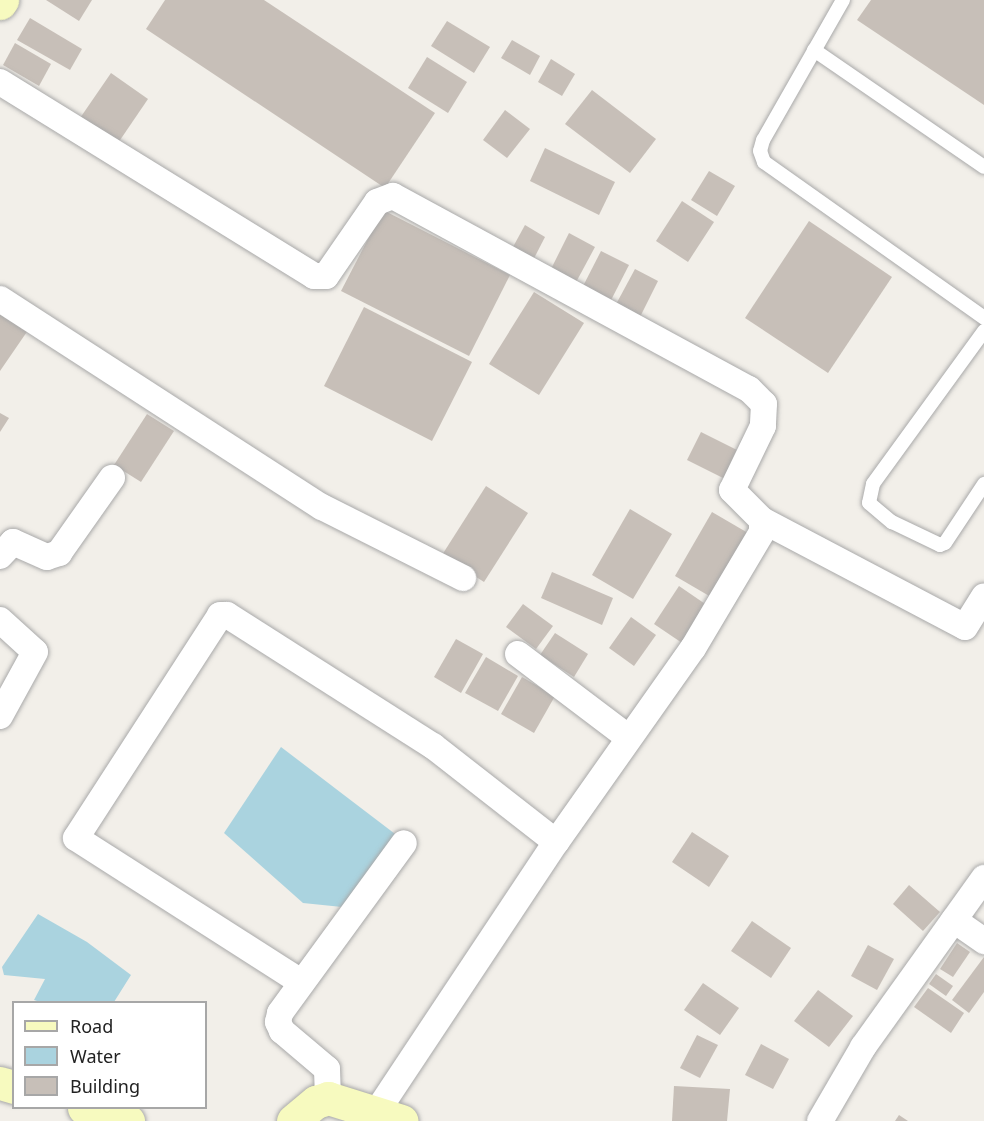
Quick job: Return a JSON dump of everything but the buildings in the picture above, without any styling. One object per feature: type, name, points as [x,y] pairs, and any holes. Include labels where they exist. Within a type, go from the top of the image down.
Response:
[{"type":"street","points":[[0,82],[314,276],[326,276],[377,201],[393,196],[749,389],[764,404],[764,421],[732,490],[762,520],[965,627],[984,596]]},
{"type":"street","points":[[0,299],[322,507],[463,578]]},
{"type":"street","points":[[0,556],[12,542],[48,557],[59,553],[112,478]]},
{"type":"street","points":[[293,1121],[316,1102],[328,1098],[389,1117],[556,842],[728,594],[762,532],[762,520]]},
{"type":"street","points":[[301,982],[76,838],[220,615],[227,615],[433,746],[556,842]]},
{"type":"street","points":[[0,620],[35,652],[0,716]]},
{"type":"street","points":[[518,654],[629,738]]},
{"type":"street","points":[[328,1098],[327,1069],[282,1031],[278,1022],[301,982],[404,843]]},
{"type":"street","points":[[820,1121],[863,1047],[984,878]]},
{"type":"street","points":[[954,920],[984,941]]},
{"type":"street","points":[[85,1112],[128,1121]]},
{"type":"lane","points":[[843,0],[763,140],[760,151],[764,162],[984,318]]},
{"type":"lane","points":[[814,50],[984,167]]},
{"type":"lane","points":[[984,330],[873,484],[870,503],[892,522],[940,545],[945,543],[984,484]]},
{"type":"water","points":[[281,747],[403,840],[342,907],[303,903],[224,833]]},
{"type":"water","points":[[38,914],[87,942],[131,975],[115,1001],[37,1001],[34,1000],[45,979],[4,975],[2,967]]}]
